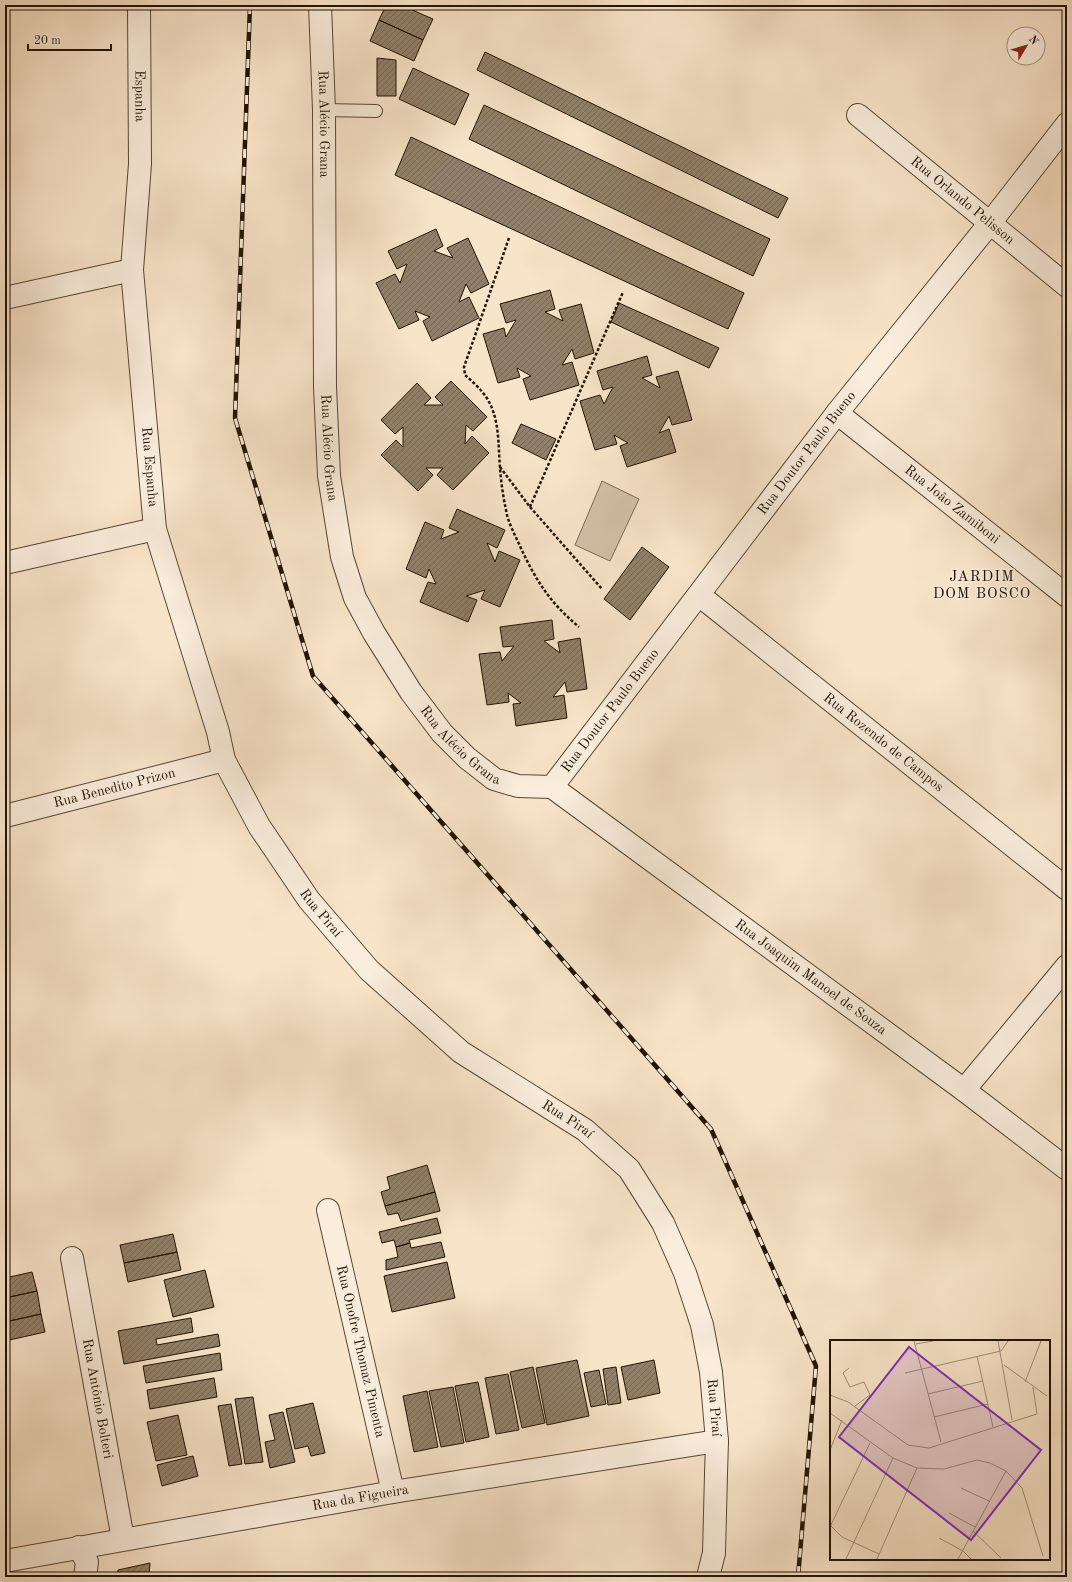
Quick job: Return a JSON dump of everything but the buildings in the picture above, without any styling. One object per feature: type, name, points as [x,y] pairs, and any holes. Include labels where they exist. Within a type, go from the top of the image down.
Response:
[{"type":"street","name":"Espanha","points":[[139,5],[140,164]]},
{"type":"street","name":"Rua Alécio Grana","points":[[320,5],[324,110],[325,379],[329,476],[342,557],[355,598],[374,633],[411,692],[442,733],[467,758],[494,778],[518,786],[552,787]]},
{"type":"street","name":"Rua Orlando Pelisson","points":[[858,115],[1067,286]]},
{"type":"street","name":"Rua Doutor Paulo Bueno","points":[[552,787],[837,413],[990,223],[1067,124]]},
{"type":"street","name":"Rua Espanha","points":[[140,164],[132,270],[155,529],[218,732],[224,760]]},
{"type":"street","points":[[5,298],[132,270]]},
{"type":"street","name":"Rua João Zamiboni","points":[[837,413],[1067,596]]},
{"type":"street","points":[[5,563],[155,529]]},
{"type":"street","name":"Rua Rozendo de Campos","points":[[699,595],[1067,889]]},
{"type":"street","name":"Rua Benedito Prizon","points":[[5,816],[224,760]]},
{"type":"street","name":"Rua Piraí","points":[[224,760],[259,826],[309,900],[369,970],[461,1052],[585,1130],[629,1168],[662,1223],[685,1273],[702,1325],[711,1372],[716,1440],[714,1553],[708,1577]]},
{"type":"street","name":"Rua Joaquim Manoel de Souza","points":[[552,787],[964,1090],[1067,1169]]},
{"type":"street","points":[[964,1090],[1067,966]]},
{"type":"street","name":"Rua Onofre Thomaz Pimenta","points":[[328,1210],[393,1492]]},
{"type":"street","name":"Rua Antônio Bolteri","points":[[72,1258],[123,1539]]},
{"type":"street","name":"Rua da Figueira","points":[[5,1561],[393,1492],[716,1440]]},
{"type":"street","points":[[79,1547],[87,1562],[85,1577]]},
{"type":"lane","points":[[324,110],[376,110]]},
{"type":"path","points":[[509,238],[464,367],[465,375],[477,386],[488,400],[497,424],[500,467],[506,512],[526,558],[536,579],[548,597],[562,613],[579,627]]},
{"type":"path","points":[[530,507],[623,292]]},
{"type":"path","points":[[500,467],[530,507],[602,589]]},
{"type":"shaded area","points":[[602,481],[639,499],[610,561],[575,545]]},
{"type":"railway","points":[[250,5],[235,418],[313,676],[711,1129],[816,1366],[798,1577]]},
{"type":"district","name":"JARDIM DOM BOSCO","points":[[982,586]]}]
